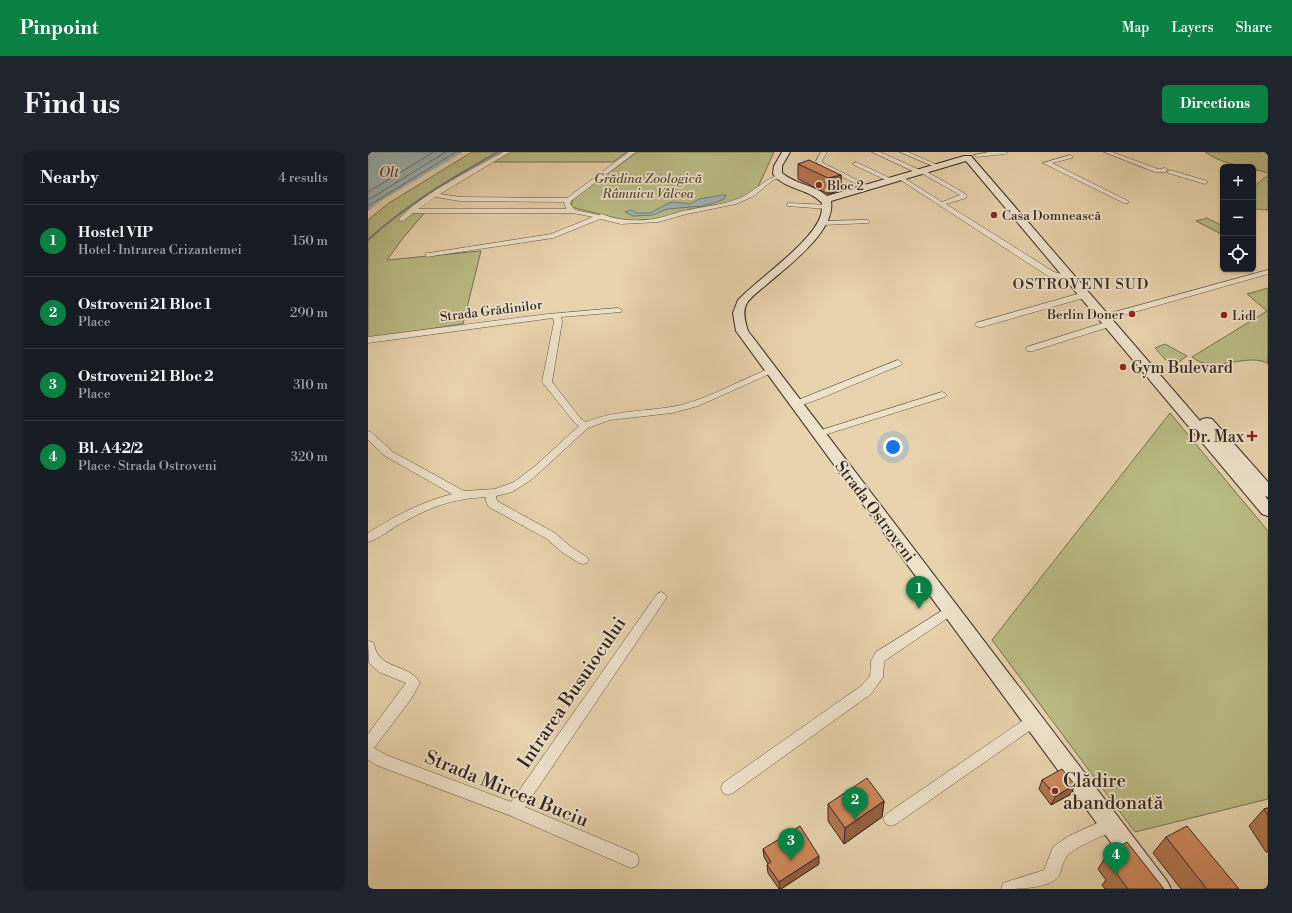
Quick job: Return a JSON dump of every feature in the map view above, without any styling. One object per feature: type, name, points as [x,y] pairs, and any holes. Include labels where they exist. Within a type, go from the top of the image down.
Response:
[{"type":"street","points":[[401,220],[434,195],[507,152]]},
{"type":"street","points":[[434,195],[460,199],[568,200],[633,152]]},
{"type":"street","points":[[779,177],[777,174],[777,169],[786,152]]},
{"type":"street","points":[[824,152],[819,161],[820,164],[867,187]]},
{"type":"street","points":[[875,152],[920,171],[964,197],[941,204]]},
{"type":"street","points":[[903,152],[937,166]]},
{"type":"street","points":[[789,205],[826,203],[867,187],[937,166],[974,156],[1005,152]]},
{"type":"street","points":[[1059,152],[1070,157],[1046,163],[1126,202]]},
{"type":"street","points":[[1107,152],[1157,171],[1167,171],[1205,182]]},
{"type":"street","points":[[974,156],[1084,295],[1112,320]]},
{"type":"street","points":[[974,156],[1112,320],[1175,392],[1268,492]]},
{"type":"street","points":[[856,164],[895,179],[941,204],[1051,274],[1071,279]]},
{"type":"street","points":[[411,211],[572,210],[602,216],[621,222],[645,221],[724,206],[743,199],[771,179],[779,177],[817,194],[826,203]]},
{"type":"street","points":[[568,200],[567,204],[572,210]]},
{"type":"street","name":"Strada Ostroveni","points":[[826,203],[822,223],[813,238],[750,294],[740,306],[738,317],[742,331],[1158,889]]},
{"type":"street","points":[[429,255],[553,236],[602,216]]},
{"type":"street","points":[[822,223],[868,222]]},
{"type":"street","points":[[1030,349],[1112,320],[1268,272]]},
{"type":"street","points":[[979,326],[1084,295]]},
{"type":"street","name":"Strada Grădinilor","points":[[368,340],[548,316],[618,310]]},
{"type":"street","points":[[556,316],[558,322],[547,382],[578,421],[586,426]]},
{"type":"street","points":[[796,404],[816,398],[898,362]]},
{"type":"street","points":[[368,538],[398,520],[445,500],[463,495],[491,494],[510,489],[526,479],[586,426],[594,421],[615,415],[669,410],[691,406],[752,378],[772,371]]},
{"type":"street","points":[[1175,392],[1268,510]]},
{"type":"street","points":[[818,434],[942,395]]},
{"type":"street","points":[[368,434],[389,454],[463,495]]},
{"type":"street","points":[[491,494],[491,501],[493,504],[551,536],[567,550],[583,560]]},
{"type":"street","name":"Intrarea Busuiocului","points":[[514,810],[660,597]]},
{"type":"street","points":[[728,788],[866,690],[877,677],[879,672],[877,661],[881,656],[951,610]]},
{"type":"street","points":[[368,646],[375,663],[380,667],[410,679],[413,683],[406,695],[368,745]]},
{"type":"street","points":[[891,819],[1033,721]]},
{"type":"street","name":"Strada Mircea Buciu","points":[[368,752],[381,760],[514,810],[631,860]]},
{"type":"street","points":[[1009,889],[1049,876],[1054,872],[1059,853],[1067,846],[1110,825]]},
{"type":"green space","points":[[472,152],[627,152],[613,162],[485,162],[410,210],[427,210],[403,238],[387,260],[481,251],[463,324],[368,338],[368,220],[389,203]]},
{"type":"green space","name":"Grădina Zoologică Râmnicu Vâlcea","points":[[637,152],[774,152],[758,187],[748,195],[729,203],[691,209],[659,219],[627,221],[571,207],[573,199]]},
{"type":"green space","points":[[1205,152],[1268,152],[1268,173],[1256,170],[1256,164],[1232,164]]},
{"type":"green space","points":[[1268,175],[1268,210],[1256,209],[1256,185]]},
{"type":"green space","points":[[1207,218],[1220,224],[1220,233],[1196,221]]},
{"type":"green space","points":[[1268,288],[1268,364],[1261,361],[1245,360],[1211,364],[1202,363],[1192,357],[1267,311],[1247,294]]},
{"type":"green space","points":[[1165,344],[1187,356],[1172,367],[1155,348]]},
{"type":"green space","points":[[1170,413],[1268,531],[1268,799],[1135,832],[992,640]]},
{"type":"water","name":"Olt","points":[[368,152],[464,152],[368,211]]},
{"type":"water","points":[[726,195],[724,199],[714,203],[702,206],[667,209],[653,215],[633,216],[625,212],[631,210],[637,213],[650,213],[669,203],[674,202],[690,204],[699,199]]},
{"type":"pier","points":[[463,152],[466,152],[368,213],[368,211],[381,201]]},
{"type":"building","points":[[809,160],[841,175],[828,178],[798,164]]},
{"type":"building","points":[[1062,769],[1075,785],[1056,796],[1042,780]]},
{"type":"building","points":[[867,778],[884,801],[845,828],[828,804]]},
{"type":"building","points":[[1268,808],[1268,815],[1264,809]]},
{"type":"building","points":[[800,826],[819,856],[779,882],[767,865],[771,862],[763,849]]},
{"type":"building","points":[[1187,826],[1239,889],[1207,889],[1166,837]]},
{"type":"building","points":[[1127,842],[1164,889],[1128,889],[1113,869],[1118,866],[1108,853]]},
{"type":"waterway","points":[[368,240],[414,203],[498,152]]},
{"type":"place","name":"Bloc 2","points":[[819,185]]},
{"type":"place","name":"Casa Domnească","points":[[994,215]]},
{"type":"place","name":"Berlin Doner","points":[[1132,314]]},
{"type":"place","name":"Lidl","points":[[1224,315]]},
{"type":"place","name":"Gym Bulevard","points":[[1123,367]]},
{"type":"place","name":"Dr. Max","points":[[1252,436]]},
{"type":"place","name":"Hostel VIP","points":[[919,609]]},
{"type":"place","name":"Clădire abandonată","points":[[1055,791]]},
{"type":"place","name":"Ostroveni 21 Bloc 1","points":[[855,820]]},
{"type":"place","name":"Ostroveni 21 Bloc 2","points":[[791,861]]},
{"type":"place","name":"Bl. A42/2","points":[[1116,875]]},
{"type":"district","name":"OSTROVENI SUD","points":[[1081,284]]}]
